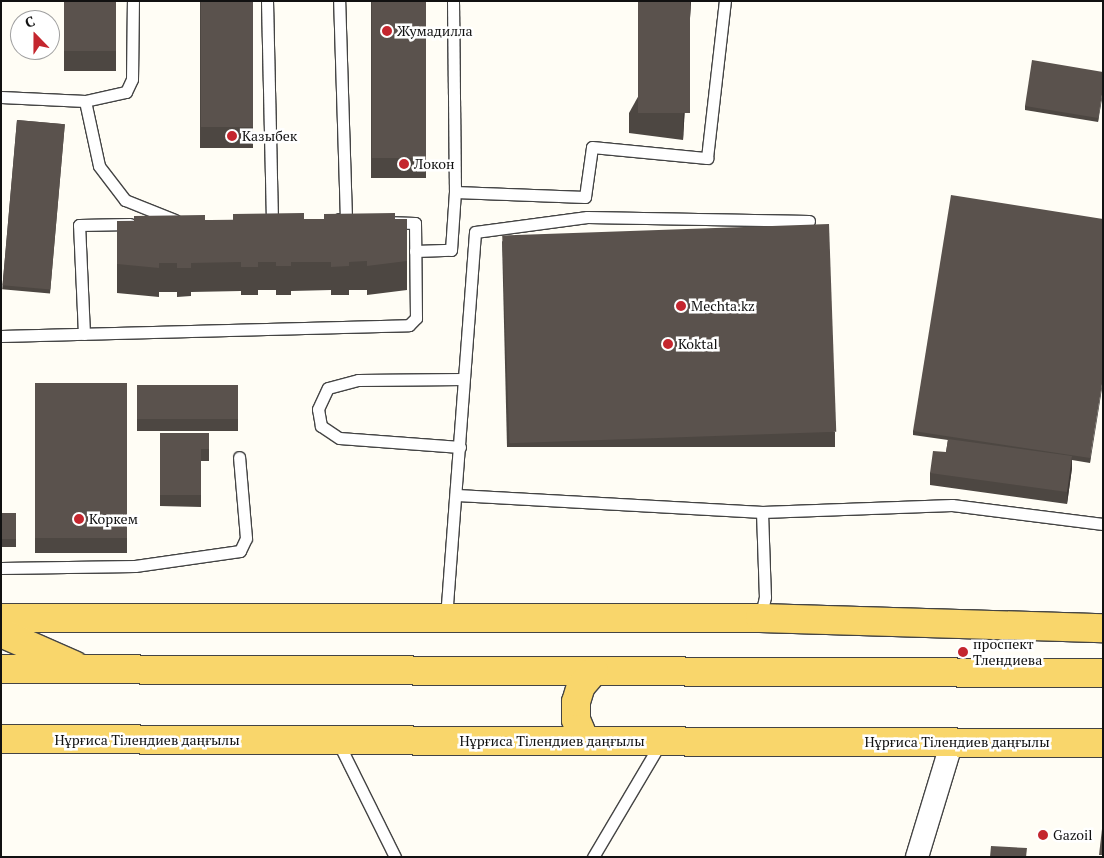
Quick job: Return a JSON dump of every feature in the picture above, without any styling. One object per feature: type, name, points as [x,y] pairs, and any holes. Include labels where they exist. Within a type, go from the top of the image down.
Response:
[{"type":"main road","points":[[1,618],[446,621],[760,618],[1103,628]]},
{"type":"main road","points":[[1,633],[84,669]]},
{"type":"main road","points":[[1,669],[1103,673]]},
{"type":"main road","points":[[585,741],[576,702],[581,686],[594,671]]},
{"type":"main road","name":"Нұрғиса Тілендиев даңғылы","points":[[1,739],[1103,743]]},
{"type":"street","points":[[917,857],[952,742]]},
{"type":"lane","points":[[1,97],[86,101],[126,92],[132,79],[133,1]]},
{"type":"lane","points":[[254,221],[277,221],[267,1]]},
{"type":"lane","points":[[328,220],[351,220],[339,1]]},
{"type":"lane","points":[[415,251],[451,250],[455,192],[453,1]]},
{"type":"lane","points":[[455,192],[585,197],[592,147],[707,158],[725,1]]},
{"type":"lane","points":[[84,334],[79,225],[186,223],[125,200],[99,166],[86,101]]},
{"type":"lane","points":[[446,621],[458,495],[463,379],[475,232],[587,217],[809,222]]},
{"type":"lane","points":[[1,336],[409,325],[416,318],[415,223],[376,221]]},
{"type":"lane","points":[[460,447],[339,438],[321,426],[318,410],[328,388],[358,380],[463,379]]},
{"type":"lane","points":[[1,568],[135,566],[240,551],[246,538],[239,457]]},
{"type":"lane","points":[[458,495],[762,512],[952,505],[1103,524]]},
{"type":"lane","points":[[760,618],[765,597],[762,512]]},
{"type":"lane","points":[[338,741],[395,857]]},
{"type":"lane","points":[[593,857],[662,742]]},
{"type":"building","points":[[64,1],[116,1],[116,51],[64,51]]},
{"type":"building","points":[[201,1],[253,1],[253,127],[201,127]]},
{"type":"building","points":[[372,1],[426,1],[426,158],[372,158]]},
{"type":"building","points":[[638,1],[690,1],[690,113],[638,113]]},
{"type":"building","points":[[1032,60],[1103,72],[1103,89],[1098,118],[1025,106]]},
{"type":"building","points":[[17,120],[65,124],[50,290],[3,285]]},
{"type":"building","points":[[951,195],[1103,219],[1103,378],[1090,458],[913,431]]},
{"type":"building","points":[[304,213],[304,219],[324,219],[324,214],[395,213],[395,219],[407,219],[407,261],[367,266],[367,261],[349,262],[349,266],[331,267],[331,262],[291,262],[291,266],[276,266],[276,262],[258,262],[258,267],[241,267],[241,262],[191,263],[191,268],[177,268],[177,263],[159,263],[159,268],[117,264],[117,221],[134,221],[134,216],[205,215],[205,220],[233,220],[233,214]]},
{"type":"building","name":"Koktal","points":[[829,224],[836,432],[509,443],[502,235]]},
{"type":"building","points":[[35,383],[127,383],[127,538],[35,538]]},
{"type":"building","points":[[137,385],[238,385],[238,419],[137,419]]},
{"type":"building","points":[[160,433],[209,433],[209,449],[201,449],[201,495],[160,495]]},
{"type":"building","points":[[948,439],[1072,456],[1067,492],[930,473],[933,451],[946,452]]},
{"type":"building","points":[[1,513],[16,513],[16,539],[1,539]]},
{"type":"building","points":[[1102,829],[1103,855],[1099,855]]},
{"type":"building","points":[[991,846],[1027,848],[1026,857],[990,857]]},
{"type":"place","name":"Жумадилла","points":[[387,31]]},
{"type":"place","name":"Казыбек","points":[[232,136]]},
{"type":"place","name":"Локон","points":[[404,164]]},
{"type":"place","name":"Mechta.kz","points":[[681,306]]},
{"type":"place","name":"Koktal","points":[[668,344]]},
{"type":"place","name":"Коркем","points":[[79,519]]},
{"type":"place","name":"проспект Тлендиева","points":[[963,652]]},
{"type":"place","name":"Gazoil","points":[[1043,835]]}]
